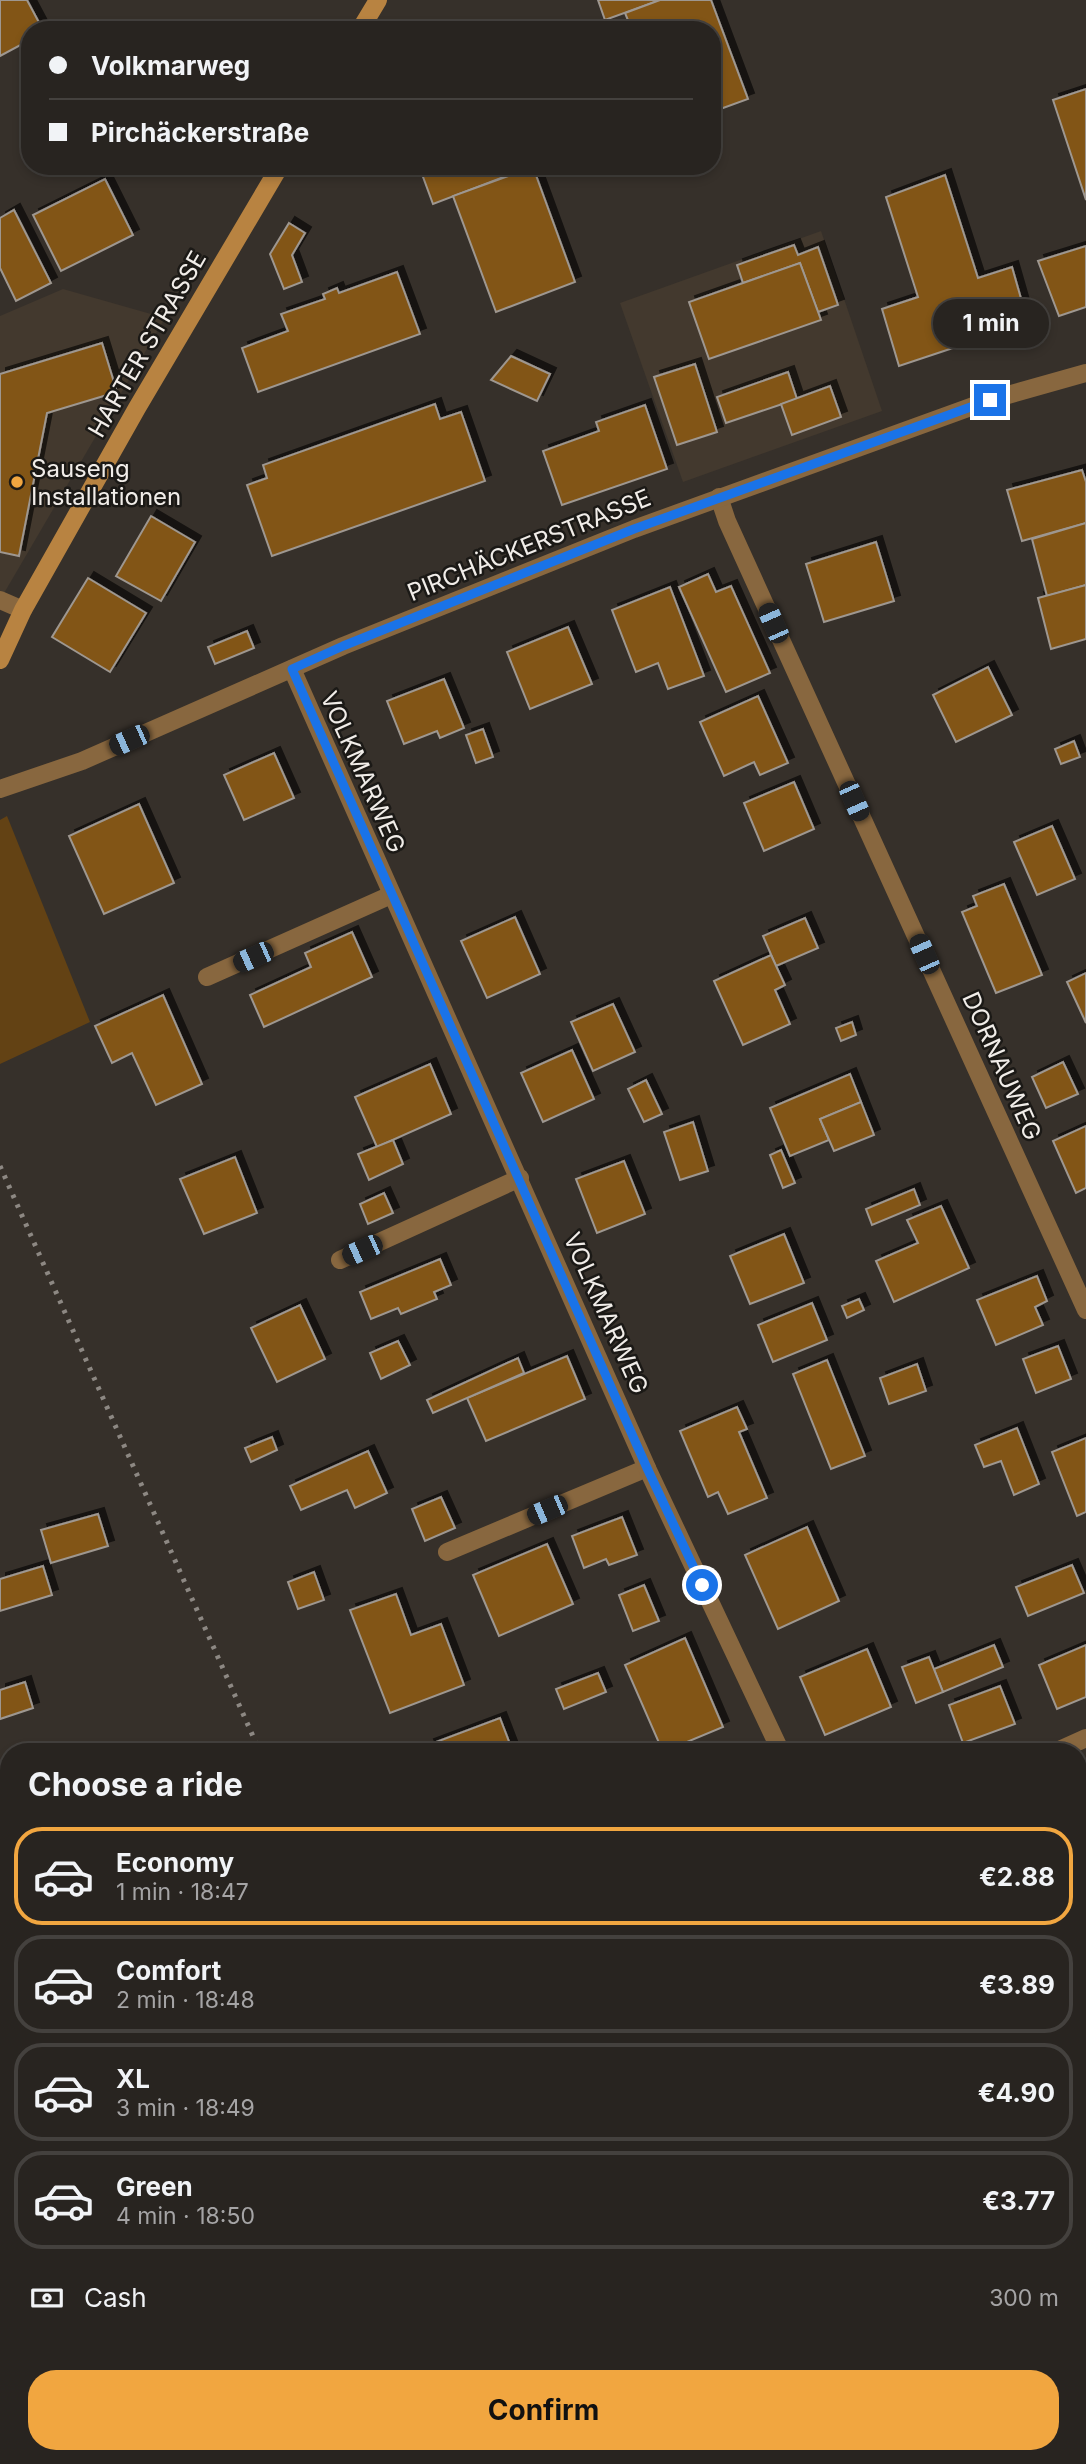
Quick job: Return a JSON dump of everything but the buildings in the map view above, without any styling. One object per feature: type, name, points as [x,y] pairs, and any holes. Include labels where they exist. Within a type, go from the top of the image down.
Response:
[{"type":"main road","points":[[365,21],[378,0]]},
{"type":"main road","name":"HARTER STRASSE","points":[[0,660],[23,610],[137,408],[275,175]]},
{"type":"street","name":"PIRCHÄCKERSTRASSE","points":[[0,789],[82,761],[368,636],[719,497],[978,404],[1086,373]]},
{"type":"street","name":"DORNAUWEG","points":[[719,497],[727,522],[1086,1310]]},
{"type":"street","points":[[0,600],[23,610]]},
{"type":"street","name":"VOLKMARWEG","points":[[292,669],[647,1468],[775,1743]]},
{"type":"street","points":[[207,977],[391,895]]},
{"type":"street","points":[[340,1260],[520,1178]]},
{"type":"street","points":[[447,1552],[647,1468]]},
{"type":"shaded area","points":[[821,231],[882,411],[683,482],[620,303]]},
{"type":"shaded area","name":"Sauseng Installationen","points":[[63,289],[165,318],[0,600],[0,316]]},
{"type":"shaded area","points":[[7,816],[90,1022],[0,1064],[0,820]]},
{"type":"railway","points":[[0,1166],[256,1743]]},
{"type":"place","name":"Sauseng Installationen","points":[[17,482]]},
{"type":"route","points":[[702,1585],[647,1468],[292,669],[634,529],[990,400]]}]
